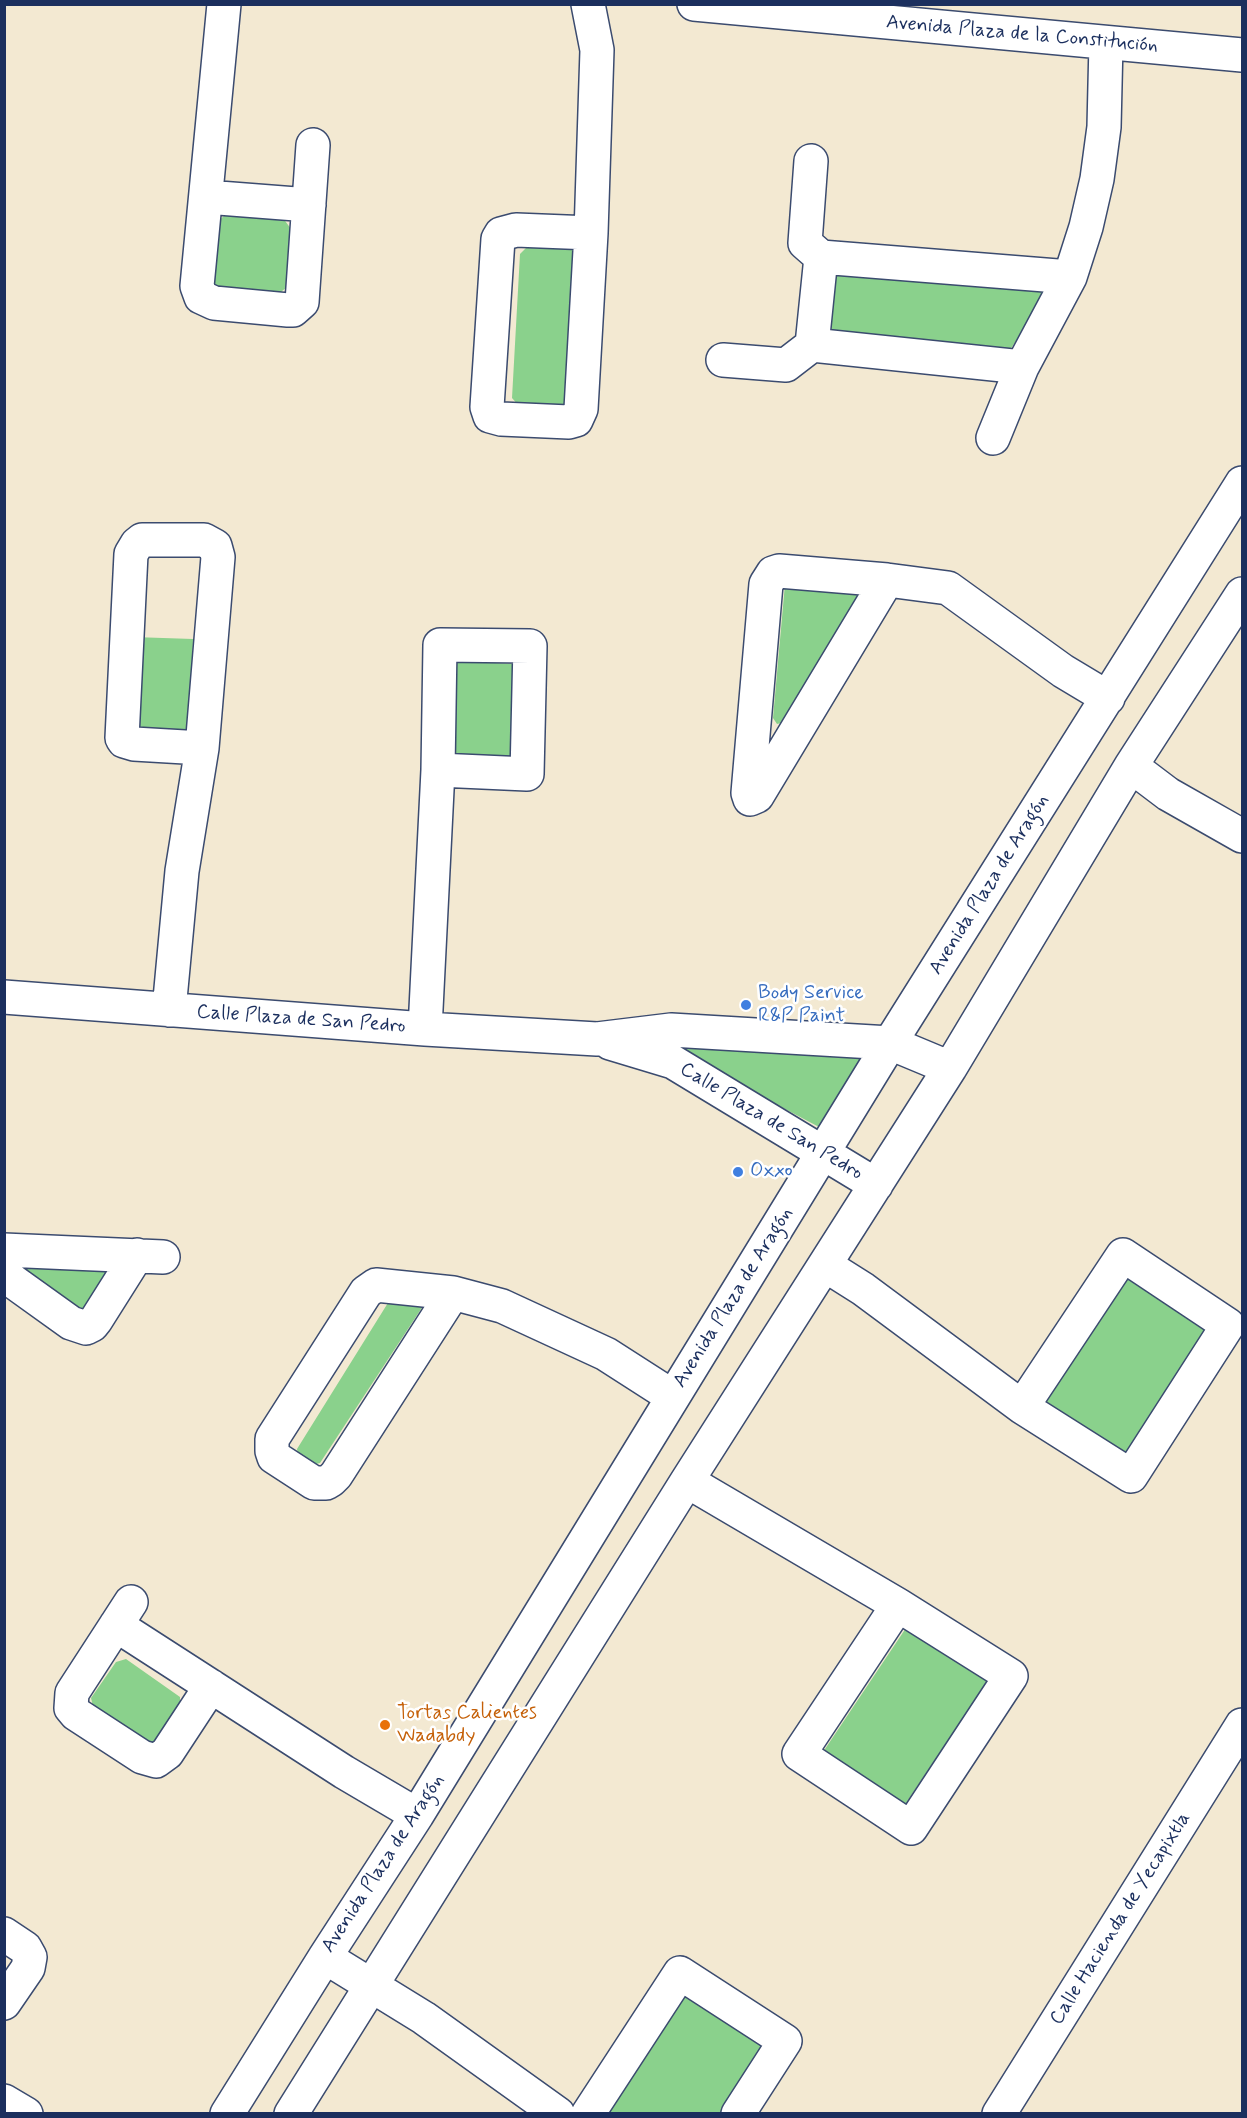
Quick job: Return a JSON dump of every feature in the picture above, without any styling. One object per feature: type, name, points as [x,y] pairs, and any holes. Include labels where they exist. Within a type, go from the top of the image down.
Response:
[{"type":"street","points":[[224,4],[197,286],[201,297],[214,303],[288,310],[298,307],[302,302],[313,145]]},
{"type":"street","points":[[588,4],[597,50],[591,233],[579,415],[576,420],[564,422],[501,419],[490,416],[487,407],[498,239],[501,234],[516,230],[591,233]]},
{"type":"street","name":"Avenida Plaza de la Constitución","points":[[694,4],[1242,55]]},
{"type":"street","points":[[993,438],[1022,367],[1070,277],[1086,227],[1097,179],[1104,127],[1106,43]]},
{"type":"street","points":[[811,161],[805,243],[821,257],[1070,277]]},
{"type":"street","points":[[206,197],[309,205]]},
{"type":"street","points":[[812,345],[821,257]]},
{"type":"street","points":[[723,360],[786,365],[812,345],[1022,367]]},
{"type":"street","name":"Avenida Plaza de Aragón","points":[[227,2114],[417,1815],[890,1043],[1242,483]]},
{"type":"street","points":[[169,1010],[182,871],[202,748],[218,551],[215,546],[204,540],[142,540],[131,554],[122,738],[134,744],[202,748]]},
{"type":"street","points":[[887,580],[756,796],[750,799],[748,794],[766,584],[773,573],[786,570],[887,580],[948,588],[1063,671],[1108,698]]},
{"type":"street","points":[[291,2114],[687,1481],[950,1068],[1131,766],[1242,594]]},
{"type":"street","points":[[425,1029],[438,770],[440,645],[530,646],[527,774],[438,770]]},
{"type":"street","points":[[1131,766],[1168,794],[1242,836]]},
{"type":"street","name":"Calle Plaza de San Pedro","points":[[4,997],[425,1029],[597,1039],[670,1030],[890,1043],[950,1068]]},
{"type":"street","name":"Calle Plaza de San Pedro","points":[[597,1039],[673,1062],[876,1185]]},
{"type":"street","points":[[4,1250],[150,1256],[92,1325],[86,1328],[71,1323],[4,1275]]},
{"type":"street","points":[[825,1265],[863,1288],[1022,1407],[1131,1476],[1228,1324],[1123,1255],[1022,1407]]},
{"type":"street","points":[[453,1293],[331,1480],[326,1483],[314,1483],[274,1457],[272,1439],[366,1292],[370,1288],[383,1284],[453,1293],[502,1306],[606,1354],[673,1397]]},
{"type":"street","points":[[687,1481],[898,1605],[1011,1676],[911,1828],[799,1754],[898,1605]]},
{"type":"street","points":[[211,1686],[167,1753],[156,1761],[142,1757],[82,1719],[71,1708],[72,1693],[123,1614],[211,1686],[344,1772],[417,1815]]},
{"type":"street","name":"Calle Hacienda de Yecapixtla","points":[[999,2114],[1242,1725]]},
{"type":"street","points":[[4,1934],[25,1948],[30,1957],[28,1968],[4,2003]]},
{"type":"street","points":[[325,1957],[423,2018],[558,2114]]},
{"type":"street","points":[[588,2114],[680,1973],[785,2041],[738,2114]]},
{"type":"street","points":[[4,2101],[26,2114]]},
{"type":"green space","points":[[225,215],[283,218],[291,229],[287,287],[276,296],[219,291],[210,279],[214,225]]},
{"type":"green space","points":[[528,246],[572,248],[578,254],[570,400],[560,409],[520,407],[512,398],[520,254]]},
{"type":"green space","points":[[834,268],[1041,287],[1046,295],[1008,353],[829,337]]},
{"type":"green space","points":[[785,584],[866,594],[785,722],[777,724],[773,718]]},
{"type":"green space","points":[[133,637],[193,639],[191,735],[130,733]]},
{"type":"green space","points":[[455,661],[516,664],[513,760],[453,758]]},
{"type":"green space","points":[[685,1044],[865,1054],[819,1127],[679,1053],[679,1048]]},
{"type":"green space","points":[[23,1265],[111,1266],[83,1312],[24,1271]]},
{"type":"green space","points":[[1128,1276],[1210,1330],[1123,1460],[1042,1407]]},
{"type":"green space","points":[[391,1298],[425,1303],[320,1463],[308,1466],[299,1461],[297,1449]]},
{"type":"green space","points":[[908,1625],[989,1679],[902,1809],[821,1755]]},
{"type":"green space","points":[[126,1659],[180,1697],[180,1706],[154,1742],[143,1742],[94,1710],[91,1698],[116,1662]]},
{"type":"green space","points":[[684,1994],[765,2047],[720,2113],[604,2114]]},
{"type":"place","name":"Body Service R&P Paint","points":[[746,1005]]},
{"type":"place","name":"Oxxo","points":[[738,1172]]},
{"type":"place","name":"Tortas Calientes Wadabdy","points":[[385,1725]]}]
